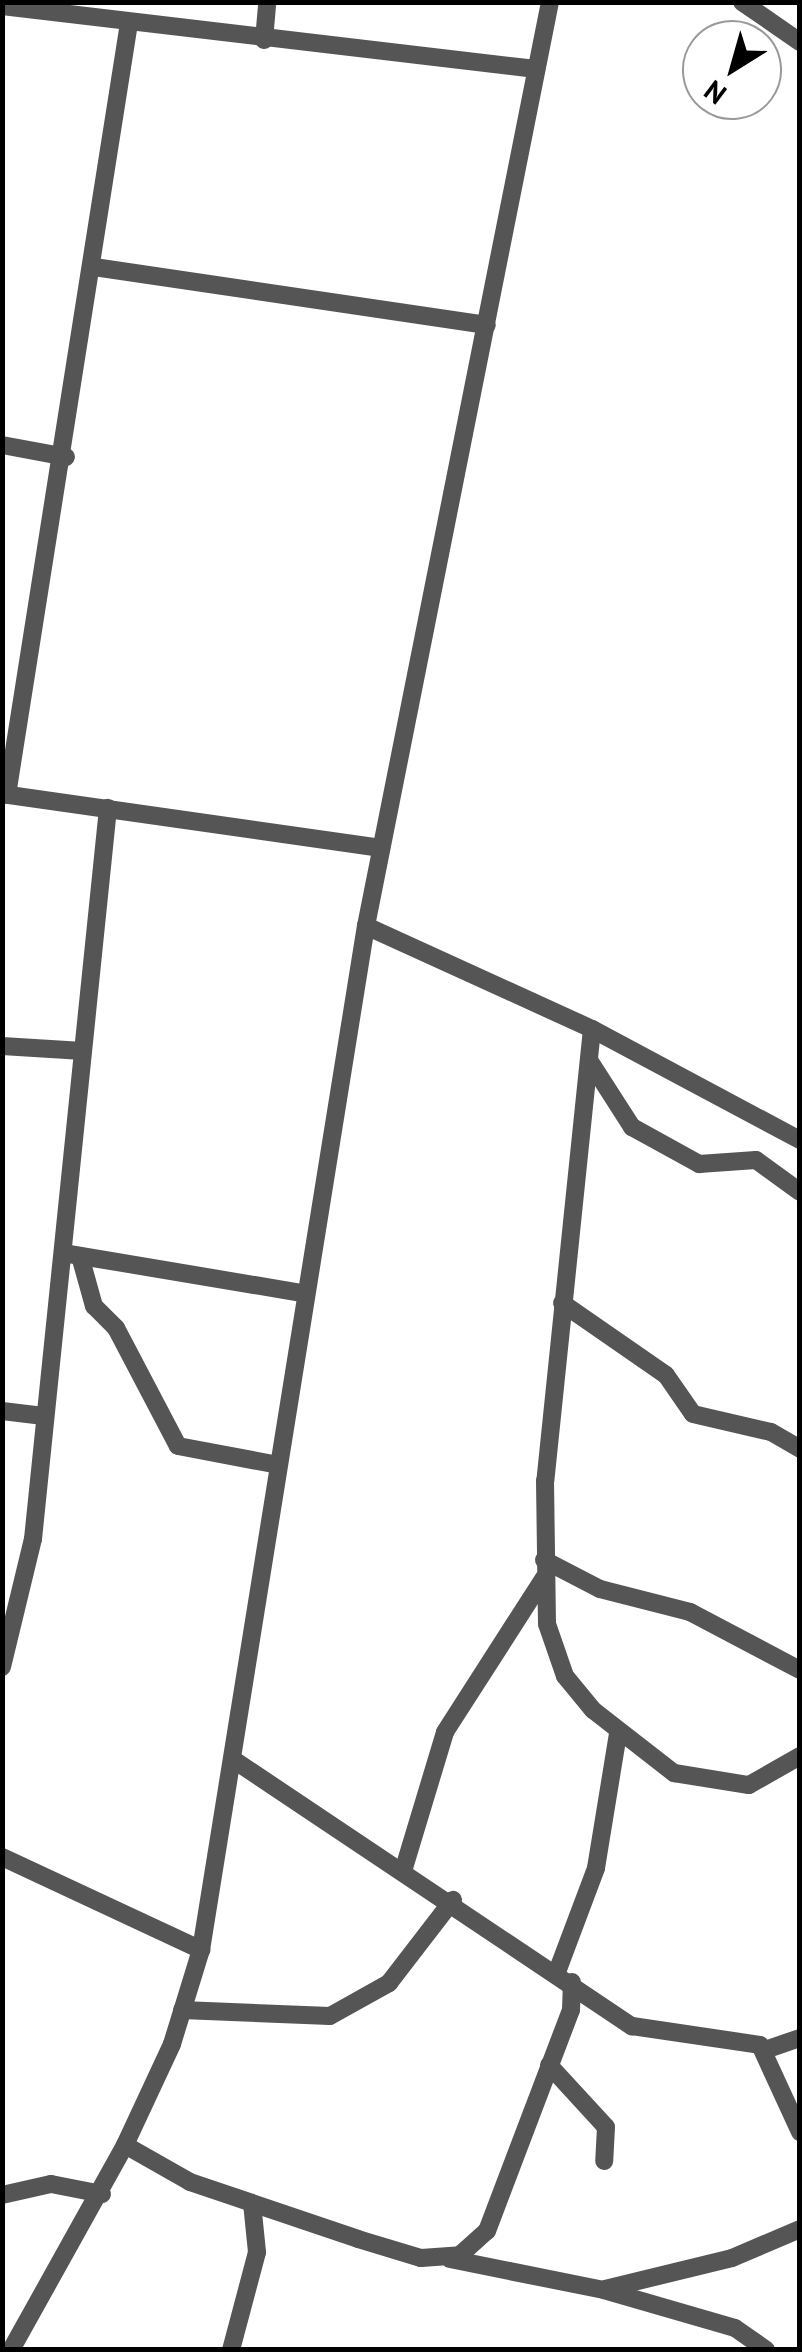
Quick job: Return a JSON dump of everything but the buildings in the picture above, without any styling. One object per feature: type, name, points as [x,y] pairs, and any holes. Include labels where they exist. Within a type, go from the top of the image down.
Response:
[{"type":"street","points":[[264,40],[268,2]]},
{"type":"street","points":[[11,2350],[102,2194],[182,2010],[201,1950],[234,1760],[273,1464],[366,926],[550,2]]},
{"type":"street","points":[[742,2],[800,42]]},
{"type":"street","points":[[2,6],[264,40],[536,69]]},
{"type":"street","points":[[130,23],[66,457],[5,794],[381,848]]},
{"type":"street","points":[[94,268],[487,325]]},
{"type":"street","points":[[2,445],[66,457]]},
{"type":"street","points":[[2,1666],[33,1539],[108,808]]},
{"type":"street","points":[[366,926],[592,1028],[800,1140]]},
{"type":"street","points":[[592,1028],[562,1303],[544,1568],[565,1676],[618,1734],[674,1773],[716,1785],[759,1782],[800,1756]]},
{"type":"street","points":[[2,1046],[83,1051]]},
{"type":"street","points":[[588,1060],[632,1127],[699,1164],[756,1160],[800,1192]]},
{"type":"street","points":[[60,1252],[301,1293]]},
{"type":"street","points":[[80,1256],[94,1306],[116,1328],[178,1446],[273,1464]]},
{"type":"street","points":[[562,1303],[666,1375],[692,1414],[771,1432],[800,1449]]},
{"type":"street","points":[[2,1411],[44,1416]]},
{"type":"street","points":[[544,1568],[600,1589],[690,1612],[800,1670]]},
{"type":"street","points":[[404,1868],[445,1732],[544,1568]]},
{"type":"street","points":[[450,2258],[484,2237],[571,2010],[564,1977],[596,1868],[618,1734]]},
{"type":"street","points":[[234,1760],[311,1818],[404,1868],[649,2033],[766,2050],[800,2038]]},
{"type":"street","points":[[2,1857],[201,1950]]},
{"type":"street","points":[[182,2010],[330,2016],[390,1983],[453,1900]]},
{"type":"street","points":[[766,2050],[800,2132]]},
{"type":"street","points":[[549,2065],[606,2127],[604,2161]]},
{"type":"street","points":[[125,2145],[252,2203],[420,2258],[450,2258],[604,2290],[736,2328],[766,2350]]},
{"type":"street","points":[[2,2196],[51,2184],[102,2194]]},
{"type":"street","points":[[231,2350],[257,2252],[252,2203]]},
{"type":"street","points":[[604,2290],[732,2258],[800,2229]]}]
